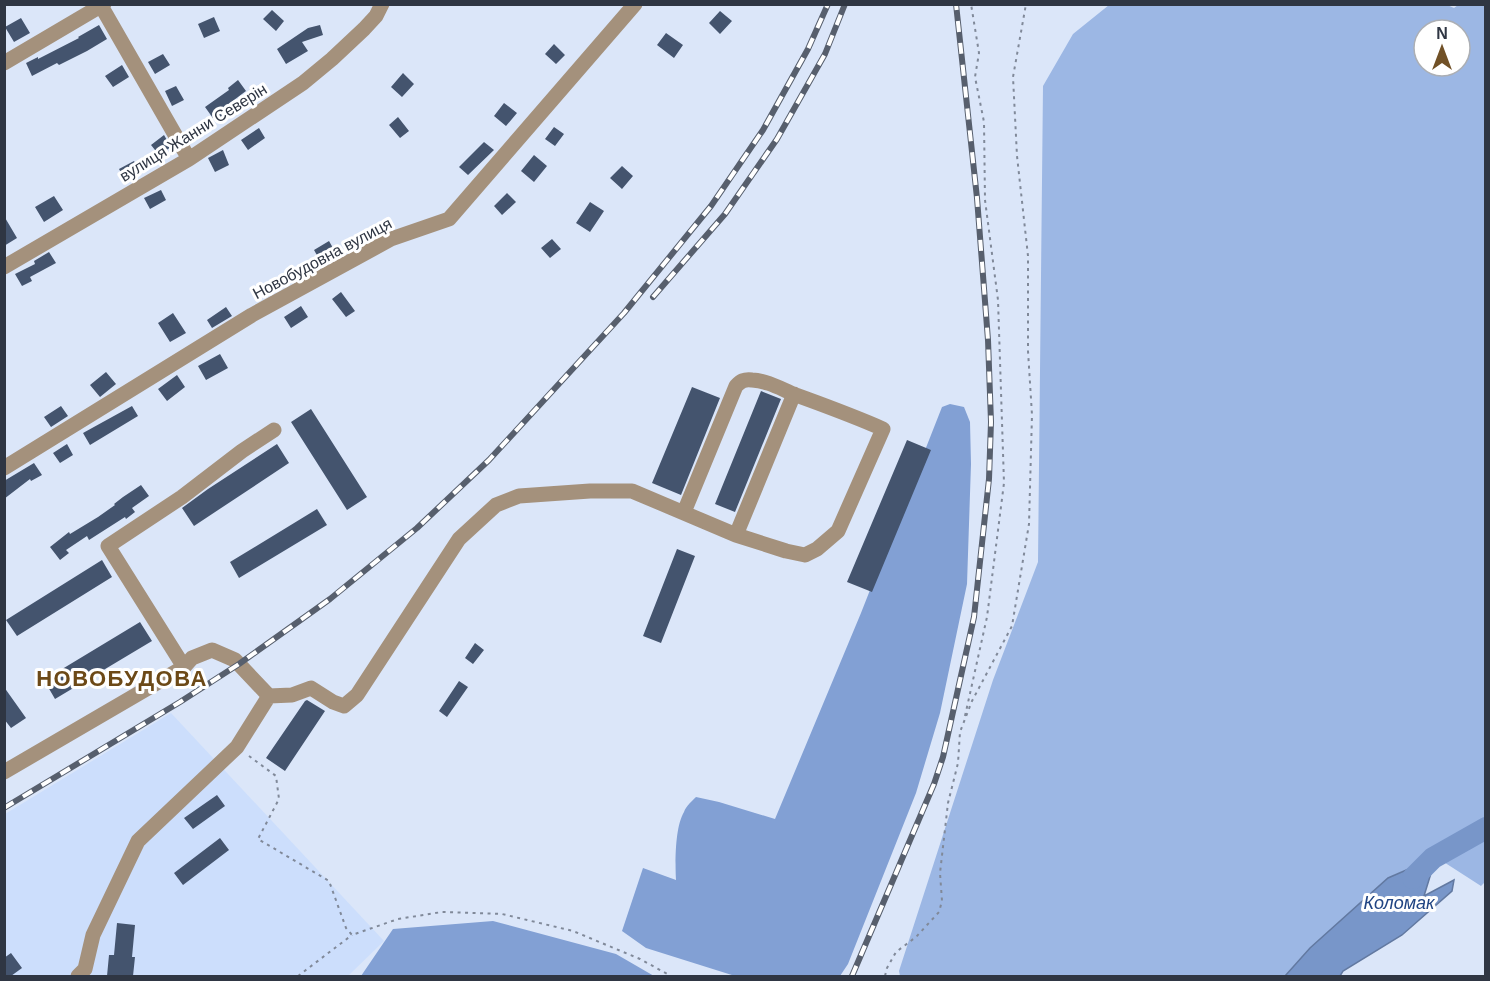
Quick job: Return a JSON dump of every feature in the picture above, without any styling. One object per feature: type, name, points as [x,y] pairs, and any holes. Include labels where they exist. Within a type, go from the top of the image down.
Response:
[{"type":"street","name":"вулиця Жанни Северін","points":[[4,267],[189,159],[303,83],[364,29],[376,16],[382,4]]},
{"type":"street","name":"Новобудовна вулиця","points":[[4,468],[252,315],[391,239],[449,219],[635,4]]},
{"type":"street","points":[[4,63],[102,5],[189,159]]},
{"type":"street","points":[[4,772],[212,650],[235,660],[269,696],[292,695],[311,688],[344,706],[357,695],[459,539],[496,505],[519,496],[632,490],[736,535],[805,555],[817,549],[838,531],[883,429],[772,383],[742,380],[736,386],[684,512]]},
{"type":"street","points":[[736,535],[794,394]]},
{"type":"street","points":[[188,662],[108,546],[182,497],[242,451],[274,430]]},
{"type":"street","points":[[78,976],[85,969],[93,935],[138,841],[237,747],[269,696]]},
{"type":"path","points":[[962,730],[987,617],[1004,483],[998,300],[985,201],[984,122],[975,76],[979,53],[971,4]]},
{"type":"path","points":[[885,976],[896,952],[916,937],[939,912],[942,901],[940,873],[942,850],[948,803],[958,763],[959,736],[972,701],[1012,626],[1029,524],[1032,415],[1028,351],[1028,256],[1017,156],[1013,77],[1026,4]]},
{"type":"path","points":[[237,747],[276,776],[279,799],[258,838],[328,881],[346,928],[352,935]]},
{"type":"path","points":[[298,976],[352,935],[398,919],[442,912],[502,914],[573,931],[640,959],[671,976]]},
{"type":"shaded area","points":[[1445,4],[1454,8],[1458,5],[1485,5],[1485,882],[1481,886],[1436,857],[1394,875],[1310,948],[1285,976],[900,976],[899,971],[993,680],[1038,562],[1043,86],[1073,34],[1109,5]]},
{"type":"shaded area","points":[[950,404],[964,407],[970,422],[967,584],[940,713],[916,793],[848,964],[840,976],[735,976],[646,948],[622,931],[643,868],[676,880],[679,826],[685,810],[696,797],[775,819],[861,613],[942,407]]},
{"type":"shaded area","points":[[171,713],[384,941],[348,976],[5,976],[5,814]]},
{"type":"shaded area","points":[[493,921],[616,954],[654,976],[361,976],[393,929]]},
{"type":"water","name":"Коломак","points":[[1436,857],[1424,896],[1454,880],[1452,891],[1402,935],[1343,971],[1340,976],[1285,976],[1310,948],[1388,878]]},
{"type":"building","points":[[272,10],[284,21],[276,31],[263,19]]},
{"type":"building","points":[[720,11],[732,21],[720,34],[709,23]]},
{"type":"building","points":[[214,17],[220,31],[204,38],[198,24]]},
{"type":"building","points":[[21,18],[30,33],[14,42],[5,27]]},
{"type":"building","points":[[99,25],[107,39],[59,65],[57,63],[32,76],[26,63],[79,38]]},
{"type":"building","points":[[320,25],[323,35],[302,42],[308,51],[286,64],[277,49],[308,28]]},
{"type":"building","points":[[666,33],[683,45],[674,58],[657,45]]},
{"type":"building","points":[[554,44],[565,55],[556,64],[545,54]]},
{"type":"building","points":[[163,54],[170,65],[155,74],[148,62]]},
{"type":"building","points":[[122,65],[129,77],[113,87],[105,76]]},
{"type":"building","points":[[403,73],[414,84],[402,97],[391,87]]},
{"type":"building","points":[[238,80],[246,91],[222,109],[225,114],[215,121],[205,107],[229,90],[228,88]]},
{"type":"building","points":[[176,86],[184,100],[172,106],[165,91]]},
{"type":"building","points":[[504,103],[517,113],[506,126],[494,116]]},
{"type":"building","points":[[398,117],[409,131],[400,138],[389,125]]},
{"type":"building","points":[[554,127],[564,134],[555,146],[545,139]]},
{"type":"building","points":[[259,128],[265,138],[248,150],[241,140]]},
{"type":"building","points":[[164,135],[171,147],[159,155],[151,145]]},
{"type":"building","points":[[484,142],[494,150],[468,175],[459,167]]},
{"type":"building","points":[[223,150],[229,165],[215,172],[208,158]]},
{"type":"building","points":[[534,155],[547,166],[534,182],[521,171]]},
{"type":"building","points":[[134,161],[141,174],[126,182],[119,169]]},
{"type":"building","points":[[622,166],[633,176],[622,189],[610,178]]},
{"type":"building","points":[[161,190],[166,200],[150,209],[144,198]]},
{"type":"building","points":[[507,193],[516,202],[502,215],[494,206]]},
{"type":"building","points":[[54,196],[63,210],[44,222],[35,207]]},
{"type":"building","points":[[590,202],[604,211],[590,232],[576,223]]},
{"type":"building","points":[[4,216],[17,238],[4,246]]},
{"type":"building","points":[[552,239],[561,249],[550,258],[541,248]]},
{"type":"building","points":[[329,241],[337,255],[322,264],[314,250]]},
{"type":"building","points":[[49,252],[56,263],[30,277],[32,281],[22,286],[15,274],[35,264],[34,261]]},
{"type":"building","points":[[341,292],[355,311],[346,317],[332,299]]},
{"type":"building","points":[[301,306],[308,317],[291,328],[284,317]]},
{"type":"building","points":[[226,307],[232,316],[212,328],[207,320]]},
{"type":"building","points":[[173,313],[186,333],[170,342],[158,323]]},
{"type":"building","points":[[220,354],[228,368],[206,380],[198,366]]},
{"type":"building","points":[[106,372],[116,384],[100,397],[90,385]]},
{"type":"building","points":[[177,375],[185,387],[167,401],[158,389]]},
{"type":"building","points":[[692,387],[720,398],[681,495],[652,483]]},
{"type":"building","points":[[761,391],[781,399],[735,512],[715,504]]},
{"type":"building","points":[[61,406],[68,416],[51,427],[44,417]]},
{"type":"building","points":[[132,406],[138,416],[90,445],[83,433]]},
{"type":"building","points":[[311,409],[367,497],[347,510],[291,422]]},
{"type":"building","points":[[907,440],[931,450],[872,592],[847,582]]},
{"type":"building","points":[[67,444],[73,455],[60,463],[53,453]]},
{"type":"building","points":[[277,444],[289,463],[194,526],[182,508]]},
{"type":"building","points":[[34,463],[42,475],[31,481],[30,479],[4,499],[4,481]]},
{"type":"building","points":[[141,485],[149,496],[132,508],[135,512],[89,540],[87,536],[66,550],[69,553],[60,560],[50,547],[69,532],[70,534],[98,517]]},
{"type":"building","points":[[317,509],[327,525],[239,578],[230,562]]},
{"type":"building","points":[[677,549],[695,556],[661,643],[643,636]]},
{"type":"building","points":[[102,560],[112,577],[17,636],[6,620]]},
{"type":"building","points":[[140,622],[152,641],[55,699],[44,680]]},
{"type":"building","points":[[475,643],[484,650],[473,664],[465,658]]},
{"type":"building","points":[[459,681],[468,687],[447,717],[439,711]]},
{"type":"building","points":[[4,687],[26,718],[11,728],[4,719]]},
{"type":"building","points":[[307,700],[325,711],[285,771],[266,758]]},
{"type":"building","points":[[217,795],[225,806],[193,829],[184,818]]},
{"type":"building","points":[[220,838],[229,850],[183,885],[174,873]]},
{"type":"building","points":[[117,923],[135,925],[133,976],[107,976],[109,955],[114,955]]},
{"type":"building","points":[[11,953],[22,968],[11,976],[4,976],[4,958]]},
{"type":"waterway","name":"Коломак","points":[[1413,878],[1433,858],[1486,828]]},
{"type":"railway","points":[[4,808],[180,702],[239,664],[330,599],[417,528],[489,460],[624,313],[711,206],[763,130],[808,49],[828,4]]},
{"type":"railway","points":[[653,297],[725,214],[777,139],[825,54],[845,4]]},
{"type":"railway","points":[[852,976],[934,784],[943,757],[974,617],[989,479],[991,422],[988,340],[977,198],[956,4]]},
{"type":"district","name":"НОВОБУДОВА","points":[[122,678]]}]
